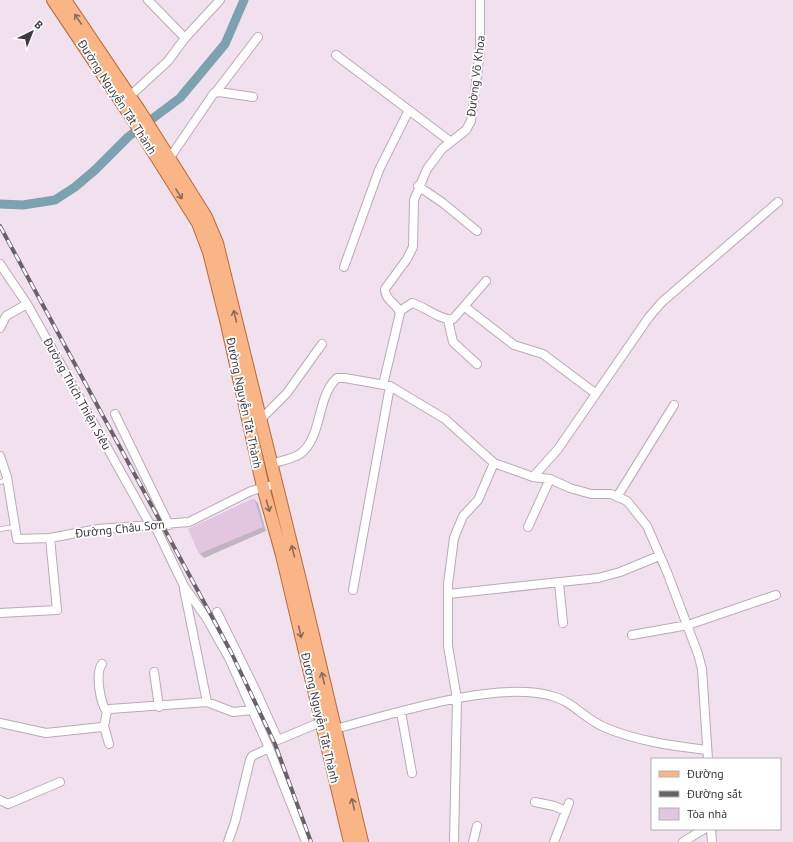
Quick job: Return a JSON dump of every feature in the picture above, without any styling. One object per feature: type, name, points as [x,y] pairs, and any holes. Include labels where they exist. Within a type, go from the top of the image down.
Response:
[{"type":"main road","name":"Đường Nguyễn Tất Thành","points":[[53,0],[136,114],[206,217],[216,243],[276,484],[362,842]]},
{"type":"main road","name":"Đường Nguyễn Tất Thành","points":[[65,0],[130,96],[136,114]]},
{"type":"main road","name":"Đường Nguyễn Tất Thành","points":[[165,158],[198,223],[209,252],[227,324],[263,487],[282,555],[350,842]]},
{"type":"street","points":[[148,0],[185,38]]},
{"type":"street","points":[[130,96],[168,61],[185,38],[220,0]]},
{"type":"street","name":"Đường Võ Khoa","points":[[400,311],[388,299],[385,289],[407,259],[413,247],[413,206],[418,186],[430,163],[451,142],[466,130],[473,114],[481,46],[480,0]]},
{"type":"street","points":[[165,158],[258,37]]},
{"type":"street","points":[[336,55],[451,142]]},
{"type":"street","points":[[216,92],[254,97]]},
{"type":"street","points":[[344,267],[379,170],[408,110]]},
{"type":"street","points":[[418,186],[443,203],[477,231]]},
{"type":"street","points":[[532,477],[558,448],[592,391],[662,302],[778,202]]},
{"type":"street","name":"Đường Thích Thiện Siêu","points":[[0,264],[27,304],[153,526],[184,586]]},
{"type":"street","points":[[353,590],[388,367],[400,311],[412,303],[448,320],[456,317],[486,281]]},
{"type":"street","points":[[0,327],[9,313],[27,304]]},
{"type":"street","points":[[464,307],[514,345],[539,351],[550,358],[592,391]]},
{"type":"street","points":[[448,320],[453,342],[477,364]]},
{"type":"street","points":[[260,420],[287,393],[322,344]]},
{"type":"street","points":[[271,464],[300,454],[317,427],[328,390],[337,378],[386,385],[445,419],[494,463],[532,477],[550,479],[570,488],[591,494],[611,494],[627,501],[646,526],[688,625],[702,669],[708,758]]},
{"type":"street","points":[[617,497],[674,405]]},
{"type":"street","points":[[115,414],[169,525]]},
{"type":"street","points":[[0,456],[4,481],[15,527]]},
{"type":"street","points":[[454,842],[456,699],[448,646],[448,594],[454,538],[463,516],[478,500],[494,463]]},
{"type":"street","points":[[528,527],[550,479]]},
{"type":"street","name":"Đường Châu Sơn","points":[[15,527],[17,539],[50,538],[98,529],[169,525],[189,522],[251,491],[276,484]]},
{"type":"street","points":[[0,613],[57,610],[50,538]]},
{"type":"street","points":[[448,594],[559,583],[610,575],[659,556]]},
{"type":"street","points":[[559,583],[563,623]]},
{"type":"street","points":[[184,586],[207,702]]},
{"type":"street","points":[[184,586],[207,619],[226,652],[253,710],[306,842]]},
{"type":"street","points":[[632,635],[688,625],[776,595]]},
{"type":"street","points":[[217,612],[256,691],[278,740],[321,722]]},
{"type":"street","points":[[102,664],[99,668],[98,676],[102,703],[107,712],[104,726],[108,744]]},
{"type":"street","points":[[154,672],[159,707]]},
{"type":"street","points":[[335,729],[456,699],[503,693],[542,693],[563,700],[599,724],[612,730],[671,746],[707,750]]},
{"type":"street","points":[[107,712],[110,709],[159,707],[207,702],[233,712],[253,710]]},
{"type":"street","points":[[401,712],[412,773]]},
{"type":"street","points":[[0,723],[46,733],[104,726]]},
{"type":"street","points":[[228,842],[250,760],[252,756],[269,748]]},
{"type":"street","points":[[0,800],[8,804],[60,782]]},
{"type":"street","points":[[535,802],[554,806],[566,811]]},
{"type":"street","points":[[554,842],[569,803]]},
{"type":"street","points":[[473,842],[477,826]]},
{"type":"street","points":[[683,842],[702,830]]},
{"type":"street","points":[[711,830],[712,842]]},
{"type":"lane","points":[[0,530],[15,527]]},
{"type":"building","points":[[254,498],[263,527],[199,554],[188,529]]},
{"type":"waterway","points":[[0,204],[23,205],[55,200],[75,187],[95,170],[128,137],[180,98],[225,44],[244,0]]},
{"type":"railway","points":[[0,226],[231,652],[275,744],[311,842]]}]
